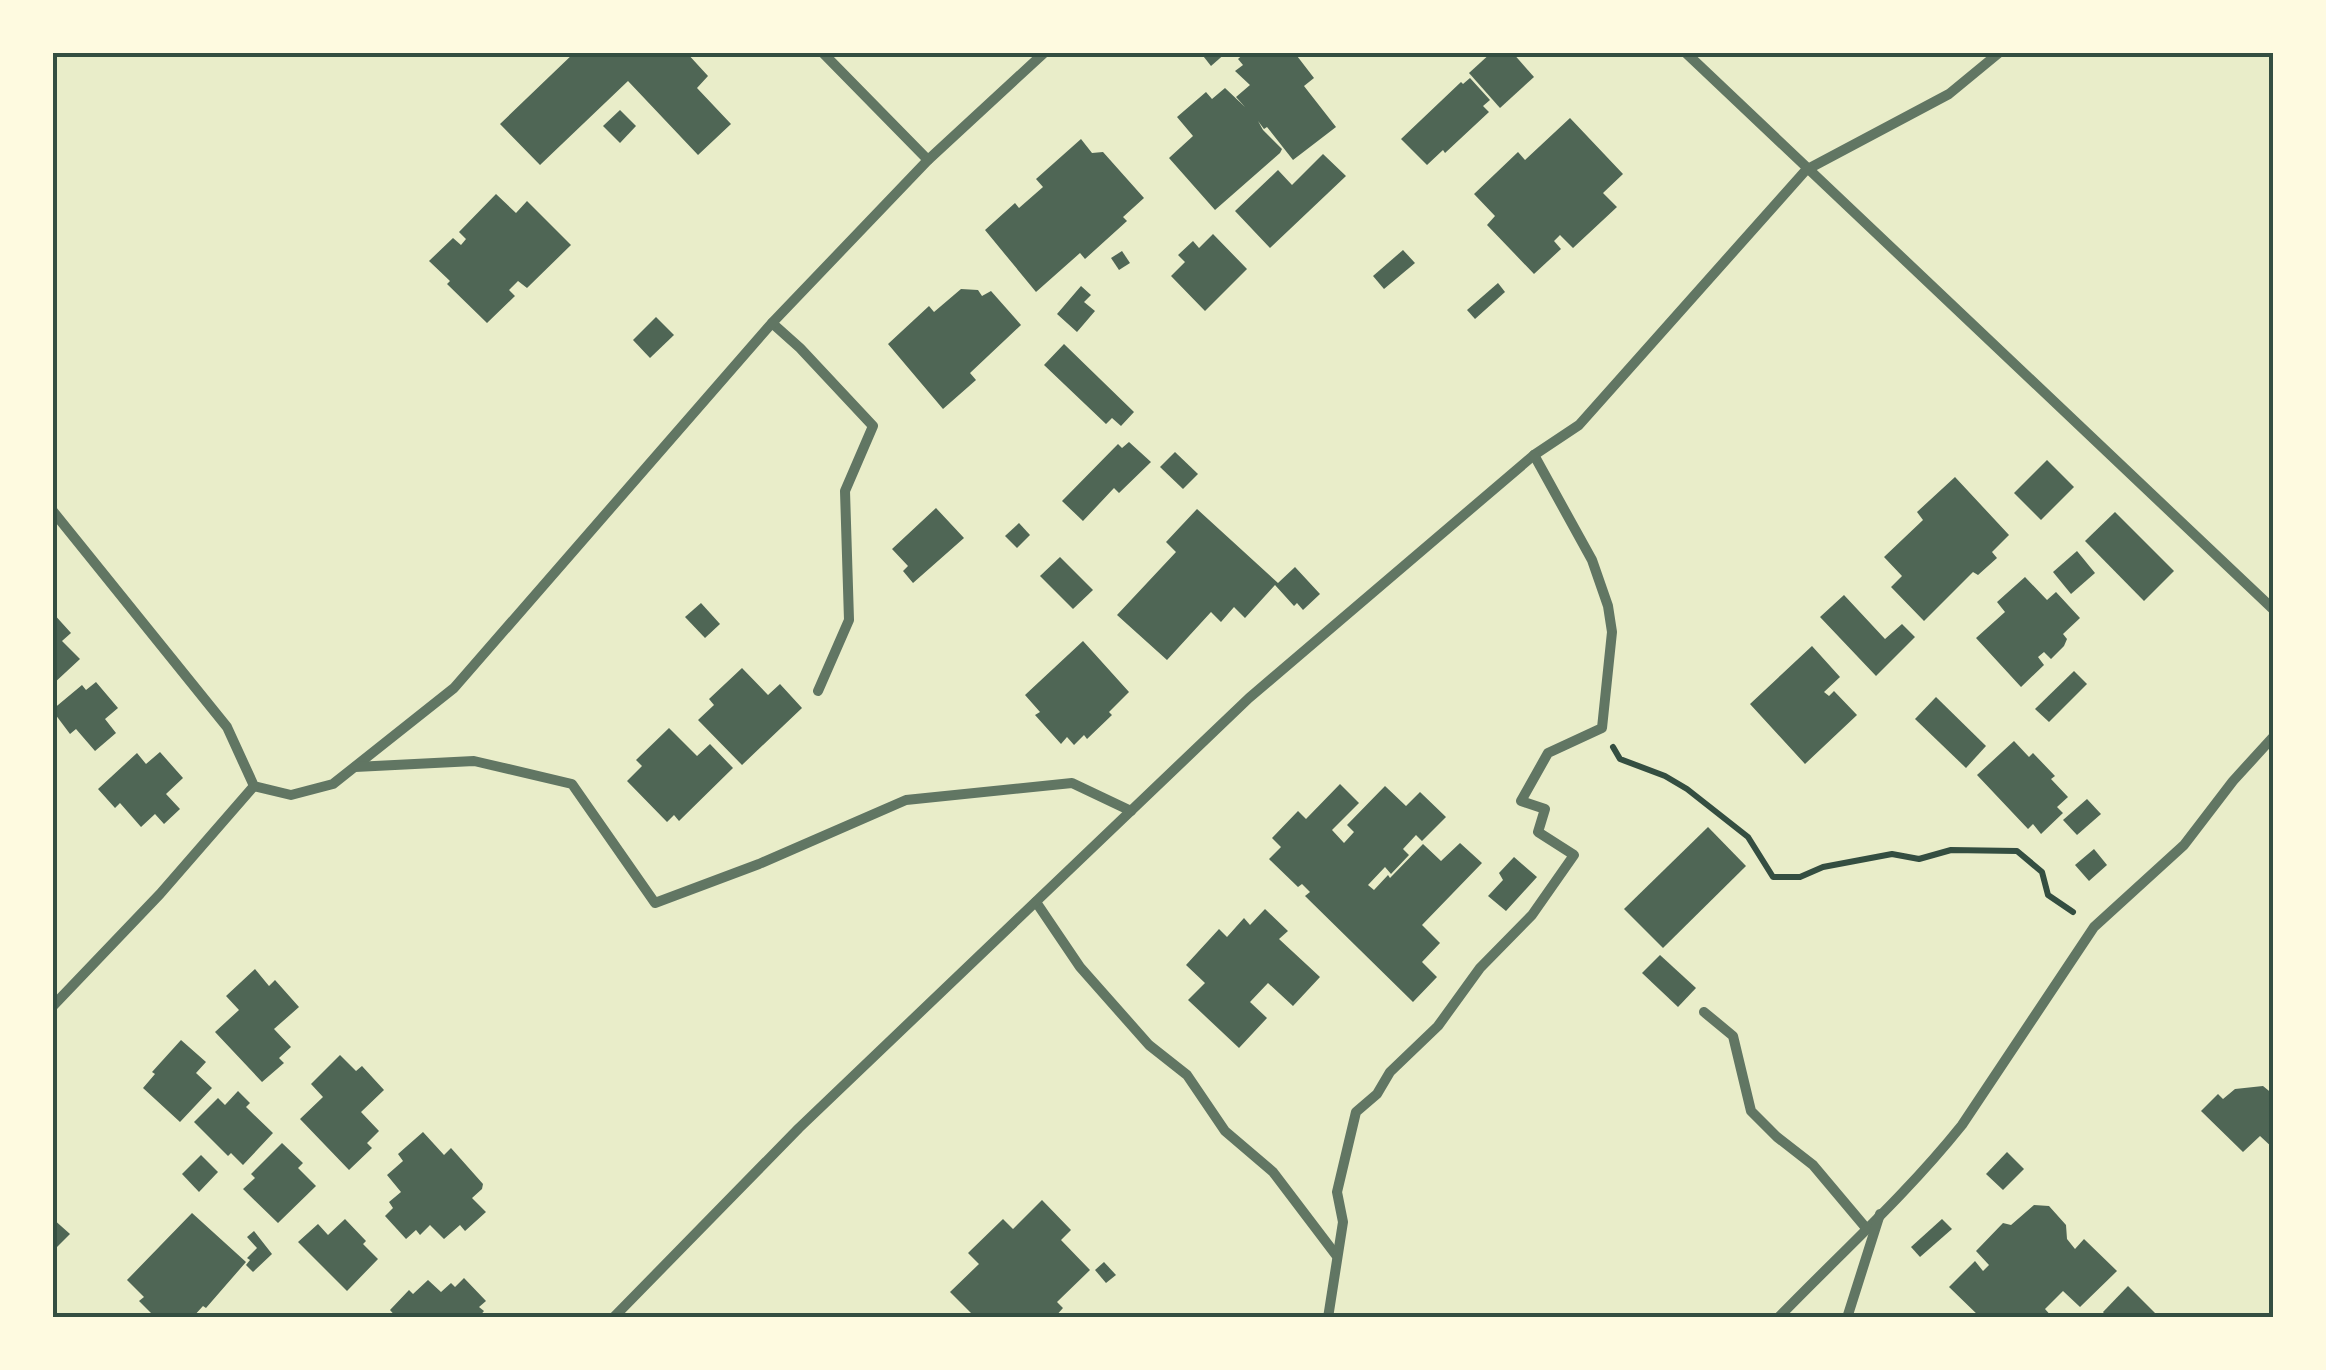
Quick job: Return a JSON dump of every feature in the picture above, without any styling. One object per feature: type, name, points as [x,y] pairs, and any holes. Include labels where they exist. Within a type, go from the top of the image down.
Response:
[{"type":"street","points":[[822,52],[928,160]]},
{"type":"street","points":[[254,786],[291,795],[332,784],[454,688],[772,324],[928,160],[1045,52]]},
{"type":"street","points":[[1685,52],[2274,610]]},
{"type":"street","points":[[613,1318],[799,1128],[1249,698],[1534,455],[1579,424],[1806,170],[1949,94],[2000,52]]},
{"type":"street","points":[[772,324],[800,348],[873,426],[845,491],[850,620],[818,691]]},
{"type":"street","points":[[1328,1318],[1343,1222],[1337,1192],[1356,1112],[1438,1026],[1480,968],[1532,914],[1574,855],[1538,832],[1545,809],[1521,801],[1548,753],[1602,728],[1612,632],[1608,606],[1592,560],[1534,455]]},
{"type":"street","points":[[52,510],[227,727],[254,786]]},
{"type":"street","points":[[1778,1318],[1910,1187],[1962,1126],[2094,927],[2184,845],[2274,736]]},
{"type":"street","points":[[355,766],[474,761],[572,784],[655,904],[906,800],[1072,782],[1130,811]]},
{"type":"street","points":[[52,1007],[160,894],[254,786]]},
{"type":"street","points":[[1036,902],[1091,981],[1149,1045],[1187,1075],[1225,1131],[1274,1172],[1336,1255]]},
{"type":"street","points":[[1704,1012],[1733,1036],[1751,1111],[1814,1166],[1866,1228]]},
{"type":"street","points":[[1847,1318],[1880,1213]]},
{"type":"path","points":[[1602,728],[1620,759],[1665,776],[1688,790],[1748,837],[1773,877],[1800,877],[1823,868],[1892,854],[1920,859],[1950,850],[2017,851],[2042,872],[2048,895],[2094,927]]},
{"type":"building","points":[[575,52],[686,52],[708,76],[697,88],[731,124],[698,155],[628,81],[540,165],[500,124]]},
{"type":"building","points":[[1200,52],[1227,52],[1211,66]]},
{"type":"building","points":[[1246,52],[1294,52],[1314,78],[1304,86],[1336,127],[1293,160],[1258,121],[1263,130],[1282,149],[1215,210],[1169,158],[1193,136],[1177,117],[1206,92],[1212,99],[1225,88],[1245,107],[1236,97],[1250,85],[1235,71],[1243,65],[1238,59]]},
{"type":"building","points":[[1492,52],[1512,52],[1534,77],[1500,108],[1469,73]]},
{"type":"building","points":[[1470,78],[1490,100],[1483,106],[1489,112],[1427,165],[1401,139]]},
{"type":"building","points":[[620,110],[636,126],[620,143],[603,126]]},
{"type":"building","points":[[1570,118],[1623,174],[1603,193],[1617,207],[1573,248],[1560,235],[1554,241],[1561,249],[1534,274],[1487,225],[1495,216],[1474,194],[1518,152],[1525,160]]},
{"type":"building","points":[[1081,139],[1092,153],[1103,152],[1144,198],[1123,217],[1127,221],[1085,259],[1080,253],[1036,292],[985,230],[1015,203],[1019,208],[1043,187],[1036,179]]},
{"type":"building","points":[[1323,154],[1346,176],[1270,248],[1235,211],[1278,170],[1292,185]]},
{"type":"building","points":[[496,194],[516,213],[527,201],[571,245],[527,288],[518,281],[509,290],[515,296],[487,323],[429,261],[453,238],[461,245],[466,239],[459,232]]},
{"type":"building","points":[[1213,234],[1247,269],[1205,311],[1171,276],[1185,262],[1178,255],[1193,241],[1199,248]]},
{"type":"building","points":[[1403,250],[1415,263],[1384,289],[1373,276]]},
{"type":"building","points":[[1122,251],[1130,263],[1119,270],[1111,258]]},
{"type":"building","points":[[1498,283],[1505,292],[1475,319],[1467,310]]},
{"type":"building","points":[[1081,286],[1091,295],[1084,302],[1095,311],[1077,332],[1057,314]]},
{"type":"building","points":[[961,289],[978,290],[982,296],[991,291],[1021,325],[970,373],[976,380],[943,409],[888,344],[929,306],[934,312]]},
{"type":"building","points":[[656,317],[674,335],[650,358],[633,340]]},
{"type":"building","points":[[1064,344],[1134,412],[1121,426],[1112,418],[1106,424],[1044,365]]},
{"type":"building","points":[[1129,442],[1151,462],[1119,493],[1114,488],[1083,521],[1062,501],[1118,444],[1122,448]]},
{"type":"building","points":[[1175,452],[1198,474],[1183,489],[1160,467]]},
{"type":"building","points":[[2047,460],[2074,487],[2041,520],[2014,493]]},
{"type":"building","points":[[1955,477],[2009,535],[1992,552],[1997,558],[1978,575],[1973,572],[1924,621],[1891,587],[1902,576],[1884,557],[1923,520],[1917,512]]},
{"type":"building","points":[[936,508],[964,538],[913,583],[903,571],[908,566],[892,549]]},
{"type":"building","points":[[1197,509],[1278,583],[1295,567],[1320,594],[1303,610],[1297,603],[1294,606],[1275,585],[1245,618],[1234,607],[1221,622],[1211,612],[1167,660],[1117,615],[1176,552],[1166,542]]},
{"type":"building","points":[[2115,512],[2174,571],[2144,601],[2085,541]]},
{"type":"building","points":[[1019,523],[1030,535],[1017,548],[1005,536]]},
{"type":"building","points":[[2077,551],[2095,573],[2071,594],[2053,572]]},
{"type":"building","points":[[1060,557],[1093,590],[1073,609],[1040,576]]},
{"type":"building","points":[[2025,577],[2047,600],[2056,592],[2080,618],[2063,634],[2067,639],[2064,646],[2051,659],[2044,652],[2038,657],[2044,665],[2021,687],[1976,638],[2005,612],[1997,602]]},
{"type":"building","points":[[1844,595],[1885,639],[1902,624],[1915,637],[1876,676],[1820,617]]},
{"type":"building","points":[[701,603],[720,624],[705,638],[685,617]]},
{"type":"building","points":[[52,612],[71,633],[62,641],[80,659],[52,685]]},
{"type":"building","points":[[1083,641],[1129,692],[1087,739],[1084,735],[1074,745],[1067,737],[1061,744],[1035,715],[1040,712],[1025,695]]},
{"type":"building","points":[[1812,646],[1840,677],[1824,692],[1829,696],[1834,691],[1857,715],[1805,764],[1750,704]]},
{"type":"building","points":[[742,668],[768,695],[780,684],[802,708],[742,765],[698,720],[714,705],[709,699]]},
{"type":"building","points":[[2074,671],[2087,684],[2049,722],[2035,709]]},
{"type":"building","points":[[96,682],[118,708],[105,719],[116,733],[95,751],[76,729],[70,734],[52,710],[82,685],[86,690]]},
{"type":"building","points":[[1936,697],[1986,746],[1966,768],[1915,719]]},
{"type":"building","points":[[669,728],[697,756],[710,744],[733,768],[679,821],[674,815],[667,822],[627,781],[642,766],[636,760]]},
{"type":"building","points":[[2014,741],[2029,757],[2033,753],[2068,797],[2057,807],[2063,813],[2041,834],[2033,824],[2028,829],[1977,775]]},
{"type":"building","points":[[160,752],[183,778],[166,794],[180,809],[164,824],[155,814],[141,827],[120,803],[115,808],[98,789],[137,753],[146,764]]},
{"type":"building","points":[[1340,784],[1359,803],[1332,830],[1344,843],[1354,832],[1347,825],[1385,786],[1406,806],[1420,792],[1446,817],[1422,841],[1416,835],[1403,849],[1409,855],[1391,874],[1385,867],[1368,885],[1374,890],[1423,844],[1441,861],[1460,843],[1482,863],[1422,925],[1440,943],[1422,962],[1437,977],[1413,1002],[1305,896],[1310,892],[1302,884],[1298,887],[1269,859],[1281,847],[1272,838],[1298,811],[1306,819]]},
{"type":"building","points":[[2087,799],[2101,814],[2077,835],[2063,820]]},
{"type":"building","points":[[1708,827],[1746,866],[1663,948],[1624,909]]},
{"type":"building","points":[[2094,849],[2107,865],[2089,881],[2075,865]]},
{"type":"building","points":[[1514,857],[1537,877],[1506,911],[1488,896],[1503,880],[1499,873]]},
{"type":"building","points":[[1265,909],[1288,931],[1279,939],[1320,977],[1293,1006],[1268,983],[1250,1002],[1267,1018],[1239,1048],[1188,1000],[1205,983],[1186,965],[1219,929],[1227,937],[1244,918],[1250,925]]},
{"type":"building","points":[[1660,955],[1696,988],[1678,1007],[1642,973]]},
{"type":"building","points":[[255,969],[269,986],[275,980],[299,1007],[274,1029],[291,1047],[279,1058],[284,1063],[262,1082],[215,1032],[239,1010],[226,996]]},
{"type":"building","points":[[181,1040],[206,1062],[196,1073],[212,1088],[180,1122],[143,1088]]},
{"type":"building","points":[[340,1055],[356,1071],[362,1066],[384,1090],[361,1112],[379,1131],[367,1143],[372,1148],[349,1170],[300,1119],[323,1097],[311,1084]]},
{"type":"building","points":[[2263,1086],[2274,1095],[2274,1149],[2260,1136],[2243,1152],[2201,1111],[2218,1094],[2223,1099],[2235,1089]]},
{"type":"building","points":[[238,1091],[250,1103],[246,1107],[273,1133],[243,1165],[231,1153],[228,1156],[194,1122],[218,1098],[225,1105]]},
{"type":"building","points":[[423,1132],[444,1155],[451,1148],[483,1184],[472,1198],[486,1212],[465,1231],[460,1225],[444,1239],[430,1225],[420,1235],[416,1230],[406,1239],[385,1216],[393,1208],[389,1202],[401,1192],[387,1175],[403,1161],[398,1154]]},
{"type":"building","points":[[282,1143],[303,1163],[298,1168],[316,1186],[278,1223],[243,1189],[255,1178],[251,1174]]},
{"type":"building","points":[[2007,1152],[2024,1169],[2003,1190],[1986,1174]]},
{"type":"building","points":[[201,1155],[218,1172],[199,1192],[182,1174]]},
{"type":"building","points":[[1042,1200],[1071,1230],[1061,1240],[1090,1270],[1057,1302],[1063,1308],[1054,1318],[976,1318],[950,1292],[979,1264],[968,1253],[1003,1219],[1013,1229]]},
{"type":"building","points":[[2034,1205],[2049,1206],[2066,1225],[2067,1239],[2075,1249],[2084,1239],[2117,1271],[2080,1307],[2063,1291],[2045,1309],[2053,1318],[1981,1318],[1949,1287],[1975,1261],[1983,1271],[1989,1265],[1976,1251],[2003,1223],[2011,1225]]},
{"type":"building","points":[[192,1213],[246,1262],[206,1308],[203,1306],[192,1318],[156,1318],[139,1301],[144,1297],[127,1280]]},
{"type":"building","points":[[52,1218],[70,1234],[52,1252]]},
{"type":"building","points":[[345,1219],[378,1259],[347,1291],[298,1242],[318,1224],[328,1235]]},
{"type":"building","points":[[1942,1219],[1952,1229],[1920,1257],[1911,1247]]},
{"type":"building","points":[[254,1231],[272,1254],[253,1272],[246,1265],[257,1248],[247,1237]]},
{"type":"building","points":[[1104,1262],[1116,1275],[1106,1283],[1095,1270]]},
{"type":"building","points":[[464,1278],[486,1301],[479,1307],[484,1311],[478,1318],[397,1318],[390,1310],[409,1290],[413,1294],[428,1280],[441,1292],[451,1283],[455,1287]]},
{"type":"building","points":[[2128,1286],[2160,1318],[2108,1318],[2103,1312]]}]
